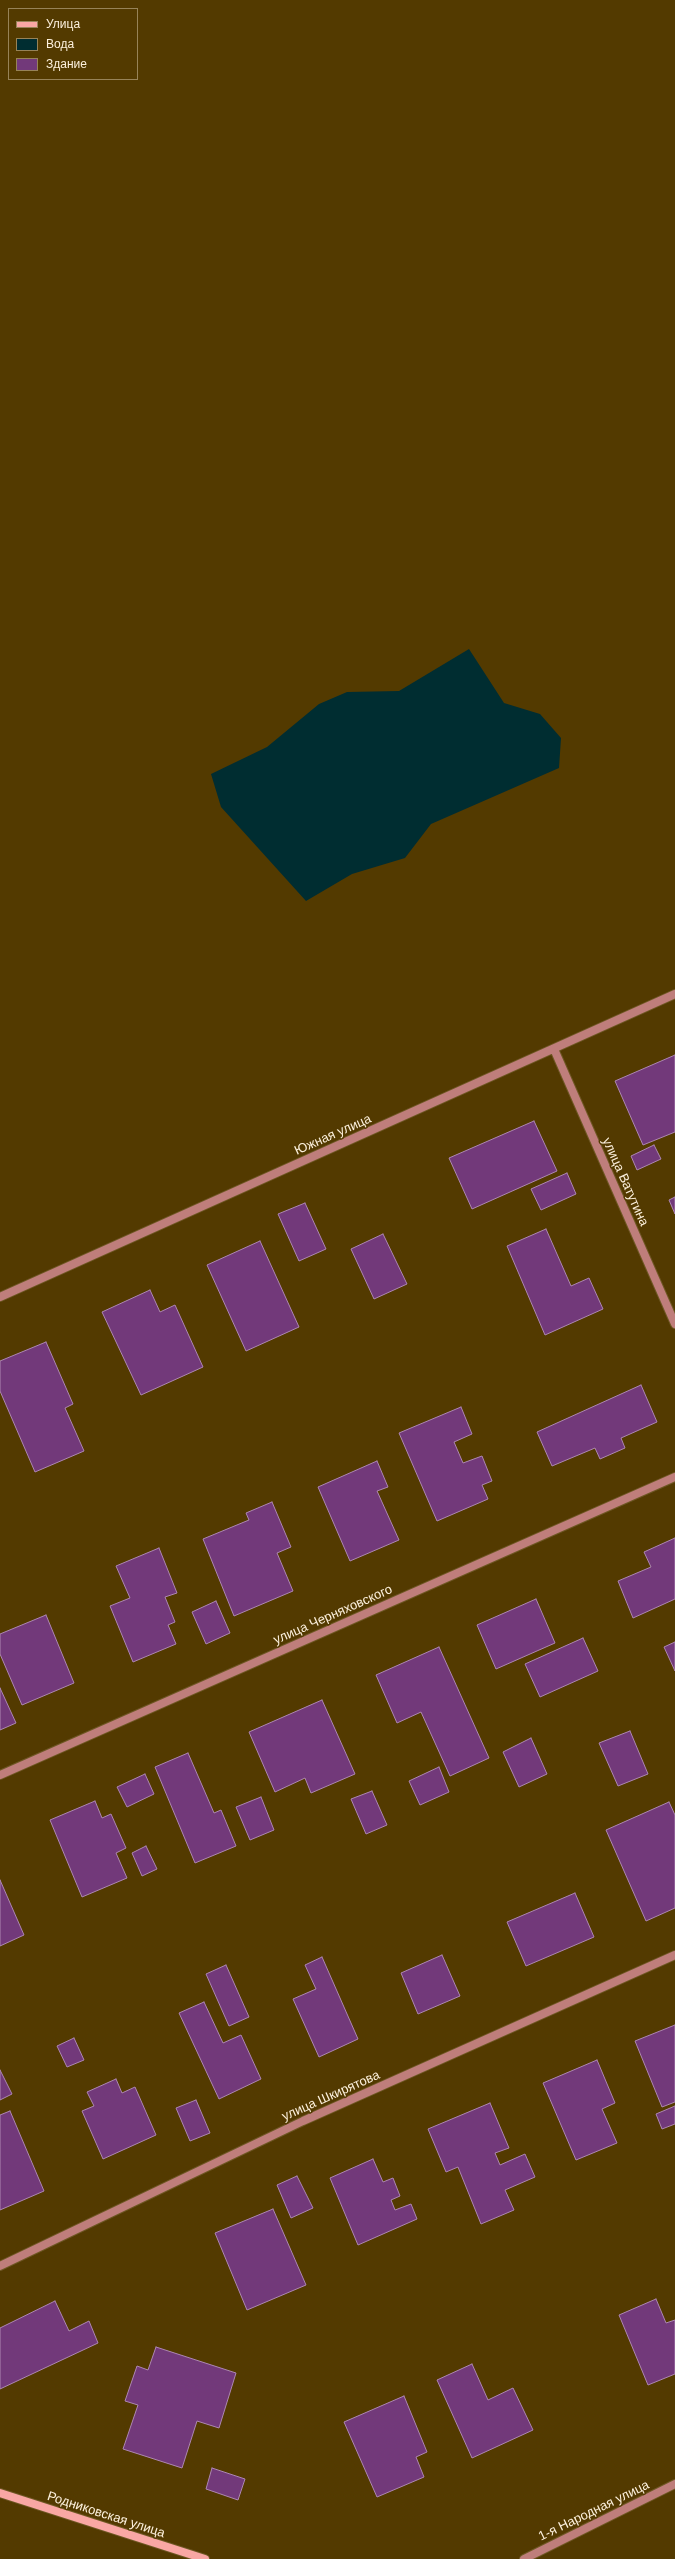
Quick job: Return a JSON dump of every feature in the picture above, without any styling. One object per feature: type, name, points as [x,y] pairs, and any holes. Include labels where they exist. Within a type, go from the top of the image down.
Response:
[{"type":"main road","name":"Родниковская улица","points":[[0,2493],[205,2559]]},
{"type":"street","name":"Южная улица","points":[[0,1297],[675,994]]},
{"type":"street","name":"улица Ватутина","points":[[554,1049],[675,1324]]},
{"type":"street","name":"улица Черняховского","points":[[0,1775],[675,1478]]},
{"type":"street","name":"улица Шкирятова","points":[[0,2266],[303,2121],[675,1955]]},
{"type":"street","name":"1-я Народная улица","points":[[524,2559],[675,2484]]},
{"type":"water","points":[[469,649],[504,703],[540,714],[561,738],[559,768],[431,824],[405,858],[352,874],[306,901],[221,807],[211,774],[267,747],[319,704],[347,692],[399,691]]},
{"type":"building","points":[[675,1055],[675,1132],[643,1145],[615,1081]]},
{"type":"building","points":[[534,1121],[557,1171],[472,1209],[449,1158]]},
{"type":"building","points":[[654,1145],[661,1159],[637,1170],[631,1156]]},
{"type":"building","points":[[567,1173],[576,1194],[541,1210],[531,1189]]},
{"type":"building","points":[[675,1197],[675,1214],[669,1200]]},
{"type":"building","points":[[305,1203],[326,1249],[299,1261],[278,1214]]},
{"type":"building","points":[[546,1229],[571,1286],[589,1278],[603,1309],[545,1335],[507,1246]]},
{"type":"building","points":[[383,1234],[407,1284],[374,1299],[351,1249]]},
{"type":"building","points":[[260,1241],[299,1327],[246,1351],[207,1265]]},
{"type":"building","points":[[150,1290],[160,1312],[175,1305],[203,1367],[141,1395],[102,1312]]},
{"type":"building","points":[[46,1342],[73,1404],[65,1408],[84,1451],[35,1472],[0,1391],[0,1361]]},
{"type":"building","points":[[641,1385],[657,1422],[621,1438],[625,1448],[600,1459],[595,1448],[552,1466],[537,1432]]},
{"type":"building","points":[[461,1407],[472,1434],[454,1442],[463,1463],[482,1456],[492,1481],[482,1485],[488,1499],[437,1521],[399,1433]]},
{"type":"building","points":[[377,1461],[388,1487],[377,1491],[399,1540],[350,1561],[318,1487]]},
{"type":"building","points":[[272,1502],[291,1547],[277,1553],[293,1591],[234,1616],[203,1539],[249,1520],[246,1513]]},
{"type":"building","points":[[675,1538],[675,1599],[633,1618],[618,1581],[651,1567],[644,1552]]},
{"type":"building","points":[[159,1548],[177,1593],[165,1597],[175,1622],[168,1625],[176,1644],[133,1662],[110,1606],[130,1598],[116,1566]]},
{"type":"building","points":[[536,1599],[555,1643],[496,1669],[477,1625]]},
{"type":"building","points":[[216,1601],[230,1633],[206,1644],[192,1612]]},
{"type":"building","points":[[46,1615],[74,1683],[22,1705],[0,1654],[0,1634]]},
{"type":"building","points":[[583,1638],[598,1671],[540,1697],[525,1664]]},
{"type":"building","points":[[675,1642],[675,1671],[664,1647]]},
{"type":"building","points":[[439,1647],[489,1758],[450,1776],[421,1712],[397,1723],[376,1675]]},
{"type":"building","points":[[0,1688],[16,1723],[0,1730]]},
{"type":"building","points":[[322,1700],[355,1774],[311,1793],[305,1778],[275,1792],[249,1732]]},
{"type":"building","points":[[630,1731],[648,1774],[618,1786],[599,1743]]},
{"type":"building","points":[[531,1738],[547,1774],[519,1787],[503,1752]]},
{"type":"building","points":[[188,1753],[214,1813],[221,1810],[236,1846],[195,1863],[155,1767]]},
{"type":"building","points":[[439,1767],[449,1792],[420,1805],[409,1781]]},
{"type":"building","points":[[145,1774],[154,1794],[127,1807],[117,1787]]},
{"type":"building","points":[[372,1791],[387,1825],[366,1834],[351,1799]]},
{"type":"building","points":[[261,1797],[274,1830],[250,1840],[236,1807]]},
{"type":"building","points":[[95,1801],[102,1818],[111,1814],[126,1848],[116,1853],[127,1878],[82,1897],[50,1820]]},
{"type":"building","points":[[669,1802],[675,1815],[675,1908],[646,1921],[606,1830]]},
{"type":"building","points":[[146,1846],[157,1869],[142,1876],[132,1853]]},
{"type":"building","points":[[0,1880],[24,1935],[0,1946]]},
{"type":"building","points":[[575,1893],[594,1937],[526,1966],[507,1922]]},
{"type":"building","points":[[442,1955],[460,1996],[418,2014],[401,1973]]},
{"type":"building","points":[[322,1957],[358,2039],[319,2057],[293,1999],[316,1989],[305,1965]]},
{"type":"building","points":[[226,1965],[249,2017],[229,2026],[206,1974]]},
{"type":"building","points":[[204,2002],[223,2043],[241,2035],[261,2079],[219,2099],[179,2013]]},
{"type":"building","points":[[675,2025],[675,2102],[662,2107],[635,2041]]},
{"type":"building","points":[[74,2038],[84,2060],[67,2067],[57,2046]]},
{"type":"building","points":[[597,2060],[615,2103],[602,2109],[617,2143],[576,2160],[543,2083]]},
{"type":"building","points":[[0,2070],[12,2094],[0,2100]]},
{"type":"building","points":[[116,2079],[122,2093],[135,2087],[156,2135],[103,2159],[82,2111],[94,2106],[87,2092]]},
{"type":"building","points":[[196,2100],[210,2133],[190,2141],[176,2108]]},
{"type":"building","points":[[490,2103],[509,2148],[495,2153],[500,2165],[525,2154],[535,2177],[505,2190],[514,2210],[481,2224],[458,2167],[446,2172],[428,2129]]},
{"type":"building","points":[[675,2106],[675,2124],[662,2129],[656,2114]]},
{"type":"building","points":[[10,2111],[44,2191],[0,2210],[0,2115]]},
{"type":"building","points":[[373,2159],[383,2182],[393,2178],[400,2196],[391,2200],[395,2210],[411,2204],[417,2219],[358,2245],[330,2178]]},
{"type":"building","points":[[297,2176],[313,2208],[291,2218],[277,2185]]},
{"type":"building","points":[[273,2209],[306,2285],[247,2310],[215,2233]]},
{"type":"building","points":[[656,2299],[666,2323],[675,2320],[675,2374],[648,2385],[619,2315]]},
{"type":"building","points":[[55,2301],[69,2331],[89,2321],[98,2343],[0,2389],[0,2328]]},
{"type":"building","points":[[156,2347],[236,2373],[219,2428],[197,2421],[182,2468],[123,2449],[138,2405],[125,2401],[137,2366],[148,2370]]},
{"type":"building","points":[[472,2364],[488,2400],[513,2388],[533,2430],[472,2458],[437,2380]]},
{"type":"building","points":[[404,2396],[427,2452],[416,2457],[424,2477],[377,2497],[344,2422]]},
{"type":"building","points":[[212,2468],[245,2479],[238,2500],[206,2489]]}]
